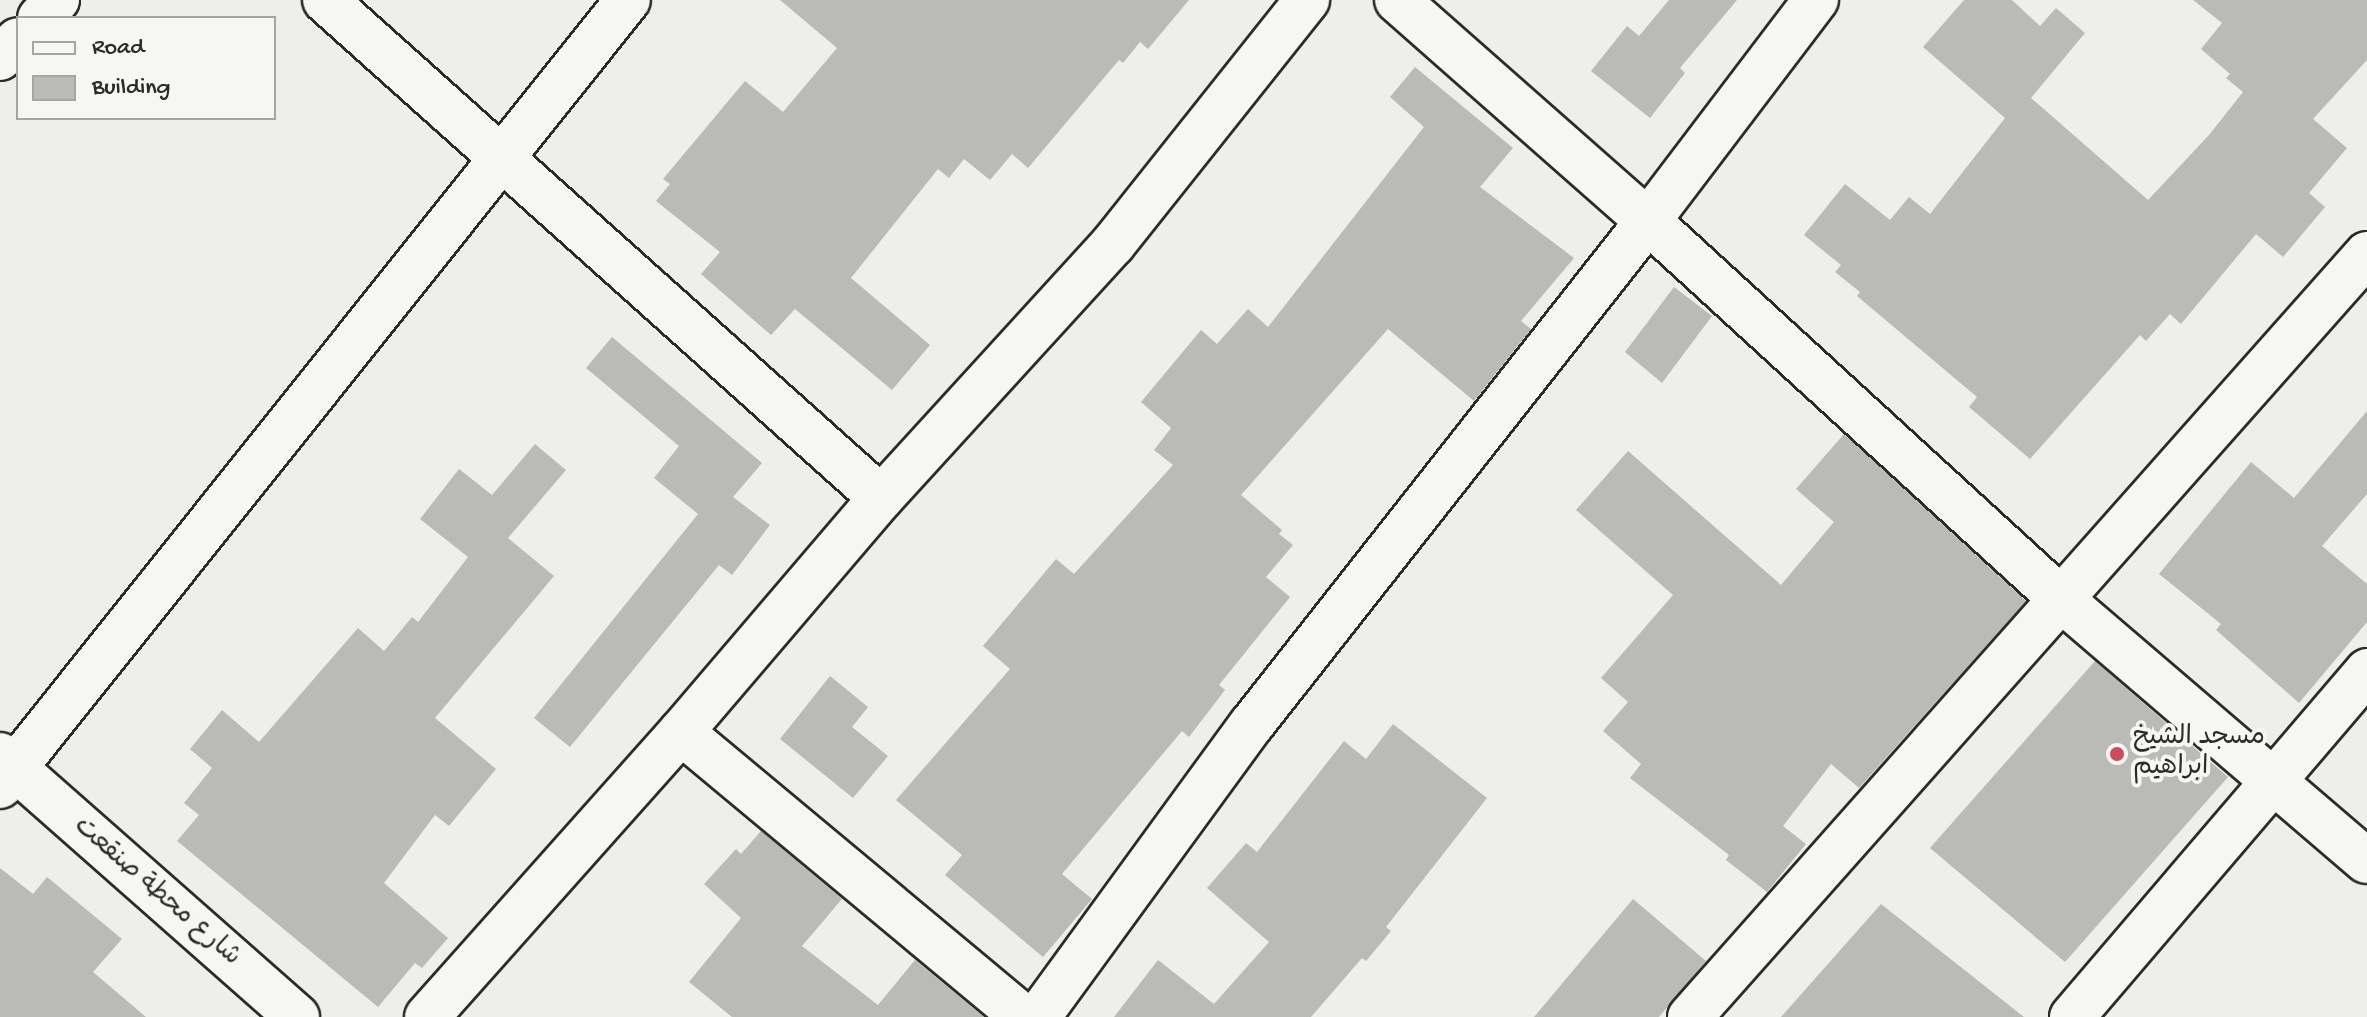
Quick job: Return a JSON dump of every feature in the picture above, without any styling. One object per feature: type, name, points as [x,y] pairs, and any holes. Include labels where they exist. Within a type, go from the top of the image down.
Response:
[{"type":"street","points":[[42,16],[57,0]]},
{"type":"street","points":[[325,0],[881,498]]},
{"type":"street","points":[[5,770],[628,0]]},
{"type":"street","points":[[427,1017],[681,732],[881,498],[1113,244],[1307,0]]},
{"type":"street","points":[[1397,0],[1648,221],[2062,600],[2367,861]]},
{"type":"street","points":[[1038,1017],[1252,724],[1648,221],[1816,0]]},
{"type":"street","points":[[0,58],[16,42]]},
{"type":"street","points":[[1690,1017],[2367,254]]},
{"type":"street","points":[[2072,1017],[2367,671]]},
{"type":"street","points":[[681,732],[1023,1017]]},
{"type":"street","name":"شارع محطة صنقعت","points":[[5,770],[297,1017]]},
{"type":"building","points":[[780,0],[1189,0],[1148,49],[1140,42],[1123,63],[1119,60],[1028,168],[1012,154],[990,180],[964,159],[949,178],[938,169],[851,278],[930,345],[892,390],[795,309],[771,335],[701,274],[720,252],[656,201],[670,184],[663,179],[745,81],[783,112],[837,48]]},
{"type":"building","points":[[1669,0],[1737,0],[1680,68],[1685,73],[1650,118],[1591,71],[1627,26],[1639,36]]},
{"type":"building","points":[[1964,0],[2012,0],[2040,26],[2056,8],[2085,33],[2031,98],[2148,200],[2209,135],[2243,92],[2226,78],[2230,74],[2201,49],[2222,23],[2193,0],[2367,0],[2367,60],[2313,119],[2347,148],[2309,193],[2325,207],[2283,257],[2256,234],[2181,324],[2170,314],[2146,341],[2140,335],[2030,459],[1969,407],[1977,397],[1857,296],[1860,292],[1835,272],[1841,265],[1804,235],[1845,184],[1890,220],[1909,197],[1930,214],[2005,118],[1923,47]]},
{"type":"building","points":[[1415,67],[1513,148],[1480,187],[1574,258],[1521,321],[1531,329],[1474,401],[1388,329],[1241,495],[1282,530],[1279,534],[1293,545],[1266,577],[1290,597],[1219,685],[1225,690],[1189,737],[1182,731],[1062,874],[1092,899],[1043,957],[945,875],[962,855],[896,800],[1010,669],[983,646],[1056,559],[1074,574],[1173,465],[1154,450],[1171,428],[1141,402],[1201,330],[1217,344],[1248,309],[1268,327],[1424,127],[1390,97]]},
{"type":"building","points":[[1674,287],[1712,316],[1662,383],[1625,352]]},
{"type":"building","points":[[612,337],[762,463],[733,497],[770,525],[732,575],[719,565],[570,747],[534,718],[698,514],[654,478],[679,446],[586,368]]},
{"type":"building","points":[[2367,411],[2367,494],[2322,546],[2367,584],[2367,622],[2299,703],[2216,630],[2221,624],[2159,574],[2251,462],[2294,498]]},
{"type":"building","points":[[1844,434],[2026,601],[1859,788],[1831,764],[1783,826],[1806,844],[1767,892],[1726,860],[1729,855],[1630,778],[1641,764],[1603,731],[1628,702],[1601,678],[1673,595],[1576,510],[1628,451],[1781,585],[1834,522],[1796,489]]},
{"type":"building","points":[[535,444],[566,470],[508,538],[554,576],[435,718],[496,769],[449,826],[435,815],[384,883],[448,938],[422,968],[415,963],[378,1007],[177,841],[199,815],[184,803],[212,768],[190,749],[222,710],[259,742],[358,628],[384,651],[412,617],[418,622],[468,557],[420,519],[459,469],[492,495]]},
{"type":"building","points":[[2095,661],[2228,777],[2065,962],[1930,848]]},
{"type":"building","points":[[830,676],[868,707],[852,727],[888,756],[853,798],[780,739]]},
{"type":"building","points":[[1393,724],[1487,798],[1386,927],[1391,931],[1366,961],[1362,958],[1311,1017],[1114,1017],[1158,960],[1214,1004],[1269,942],[1207,888],[1246,843],[1257,852],[1344,741],[1366,759]]},
{"type":"building","points":[[761,831],[842,899],[802,946],[878,1005],[915,960],[984,1017],[732,1017],[689,982],[741,918],[704,884],[736,849],[741,854]]},
{"type":"building","points":[[0,868],[33,894],[47,877],[122,939],[93,972],[146,1017],[0,1017]]},
{"type":"building","points":[[1633,899],[1706,961],[1659,1017],[1534,1017]]},
{"type":"building","points":[[1881,904],[2024,1017],[1781,1017]]},
{"type":"place","name":"مسجد الشيخ ابراهيم","points":[[2117,754]]}]
